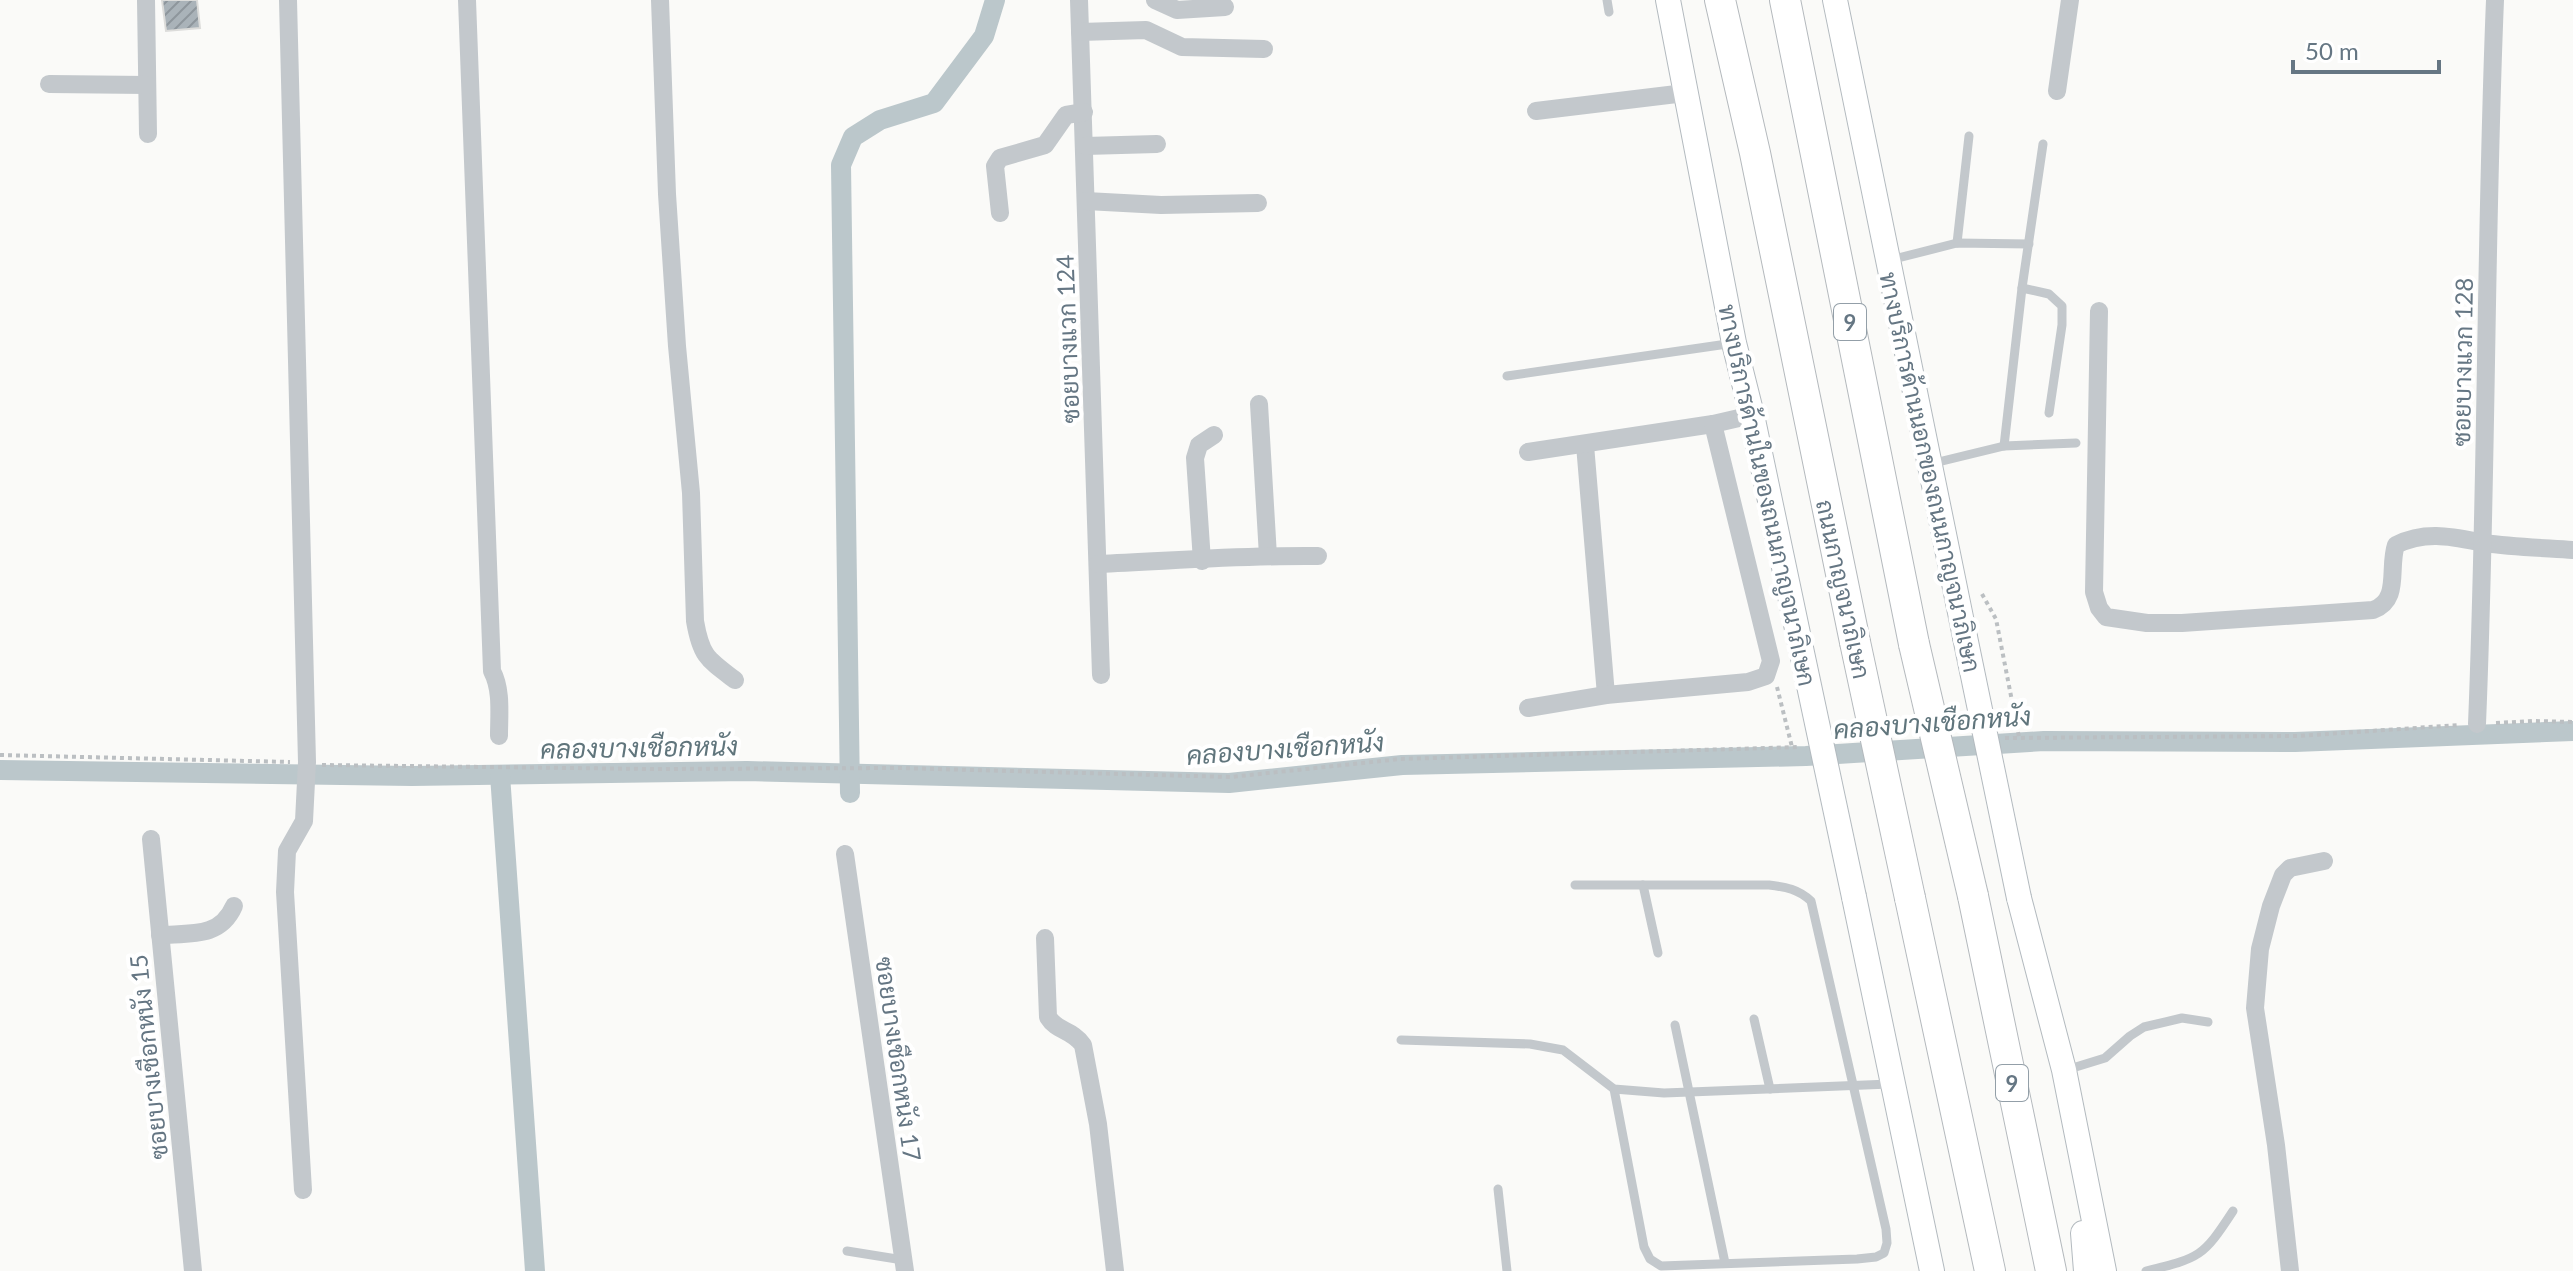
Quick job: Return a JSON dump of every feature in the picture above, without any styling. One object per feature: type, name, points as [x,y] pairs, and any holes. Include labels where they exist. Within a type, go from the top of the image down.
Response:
[{"type":"highway","name":"ถนนกาญจนาภิเษก","points":[[1720,0],[1990,1271]]},
{"type":"highway","name":"9","points":[[1785,0],[1914,644],[1973,896],[2051,1271]]},
{"type":"main road","name":"ทางบริการด้านในของถนนกาญจนาภิเษก","points":[[1668,0],[1734,343],[1752,415],[1932,1271]]},
{"type":"main road","name":"ทางบริการด้านนอกของถนนกาญจนาภิเษก","points":[[1835,0],[2019,898],[2064,1070],[2104,1271]]},
{"type":"main road","points":[[2079,1155],[2086,1271]]},
{"type":"street","points":[[146,0],[148,134]]},
{"type":"street","points":[[288,0],[307,762],[304,821],[287,851],[285,877],[303,1190]]},
{"type":"street","points":[[467,0],[492,671],[499,691],[499,736]]},
{"type":"street","points":[[660,0],[667,194],[691,493],[695,621],[698,641],[707,659],[735,680]]},
{"type":"street","name":"ซอยบางแวก 124","points":[[1079,0],[1101,675]]},
{"type":"street","points":[[1155,0],[1177,10],[1225,7]]},
{"type":"street","points":[[2057,91],[2070,0]]},
{"type":"street","name":"ซอยบางแวก 128","points":[[2477,724],[2484,543],[2486,311],[2495,0]]},
{"type":"street","points":[[1080,32],[1146,30],[1182,47],[1264,49]]},
{"type":"street","points":[[49,84],[147,85]]},
{"type":"street","points":[[1536,111],[1685,93]]},
{"type":"street","points":[[1000,213],[995,166],[1000,158],[1045,145],[1066,115],[1084,112]]},
{"type":"street","points":[[1085,146],[1157,144]]},
{"type":"street","points":[[1086,201],[1161,205],[1258,203]]},
{"type":"street","points":[[2099,311],[2094,592],[2099,608],[2106,617],[2147,623],[2182,623],[2373,610],[2382,607],[2388,600],[2393,554],[2396,545],[2407,540],[2443,535],[2484,543],[2573,550]]},
{"type":"street","points":[[1259,404],[1268,556]]},
{"type":"street","points":[[1528,452],[1713,424],[1752,415]]},
{"type":"street","points":[[1528,708],[1606,695],[1748,682],[1766,676],[1771,661],[1713,424]]},
{"type":"street","points":[[1202,561],[1195,458],[1199,445],[1214,435]]},
{"type":"street","points":[[1585,445],[1606,695]]},
{"type":"street","points":[[1098,564],[1318,556]]},
{"type":"street","name":"ซอยบางเชือกหนัง 15","points":[[151,839],[193,1271]]},
{"type":"street","name":"ซอยบางเชือกหนัง 17","points":[[845,854],[904,1265]]},
{"type":"street","points":[[2290,1271],[2276,1145],[2255,1008],[2260,949],[2283,875],[2290,868],[2324,861]]},
{"type":"street","points":[[160,935],[208,931],[228,920],[234,906]]},
{"type":"street","points":[[1045,938],[1048,1017],[1052,1025],[1076,1035],[1083,1045],[1098,1124],[1115,1271]]},
{"type":"lane","points":[[1607,0],[1609,12]]},
{"type":"lane","points":[[1957,243],[1969,136]]},
{"type":"lane","points":[[2004,446],[2043,144]]},
{"type":"lane","points":[[1888,261],[1957,243],[2029,244]]},
{"type":"lane","points":[[2022,288],[2049,294],[2062,306],[2049,413]]},
{"type":"lane","points":[[1507,376],[1734,343]]},
{"type":"lane","points":[[1930,464],[2004,446],[2076,443]]},
{"type":"lane","points":[[1575,885],[1769,885],[1802,892],[1811,901],[1886,1229],[1884,1253],[1857,1259],[1725,1263],[1678,1268],[1661,1266],[1650,1259],[1644,1247],[1614,1089]]},
{"type":"lane","points":[[1643,885],[1658,953]]},
{"type":"lane","points":[[2064,1070],[2105,1058],[2144,1027],[2182,1018],[2208,1022]]},
{"type":"lane","points":[[1754,1019],[1770,1089]]},
{"type":"lane","points":[[1675,1025],[1725,1263]]},
{"type":"lane","points":[[1401,1040],[1530,1044],[1563,1050],[1614,1089],[1664,1093],[1893,1083]]},
{"type":"lane","points":[[1498,1189],[1507,1271]]},
{"type":"lane","points":[[2146,1271],[2198,1255],[2211,1245],[2233,1211]]},
{"type":"lane","points":[[847,1251],[904,1265]]},
{"type":"path","points":[[1982,594],[1996,619],[2019,737]]},
{"type":"path","points":[[1771,661],[1792,747]]},
{"type":"path","points":[[1991,738],[2298,736],[2533,721],[2573,722]]},
{"type":"path","points":[[0,755],[307,762],[331,766],[899,768],[1231,777],[1400,759],[1807,746]]},
{"type":"building","points":[[162,0],[197,0],[200,28],[166,31]]},
{"type":"waterway","points":[[850,793],[841,165],[853,137],[880,120],[934,103],[984,36],[995,0]]},
{"type":"waterway","name":"คลองบางเชือกหนัง","points":[[0,770],[412,776],[747,771],[1229,783],[1402,765],[1806,756],[2044,741],[2295,742],[2573,731]]},
{"type":"waterway","points":[[500,775],[535,1271]]}]
